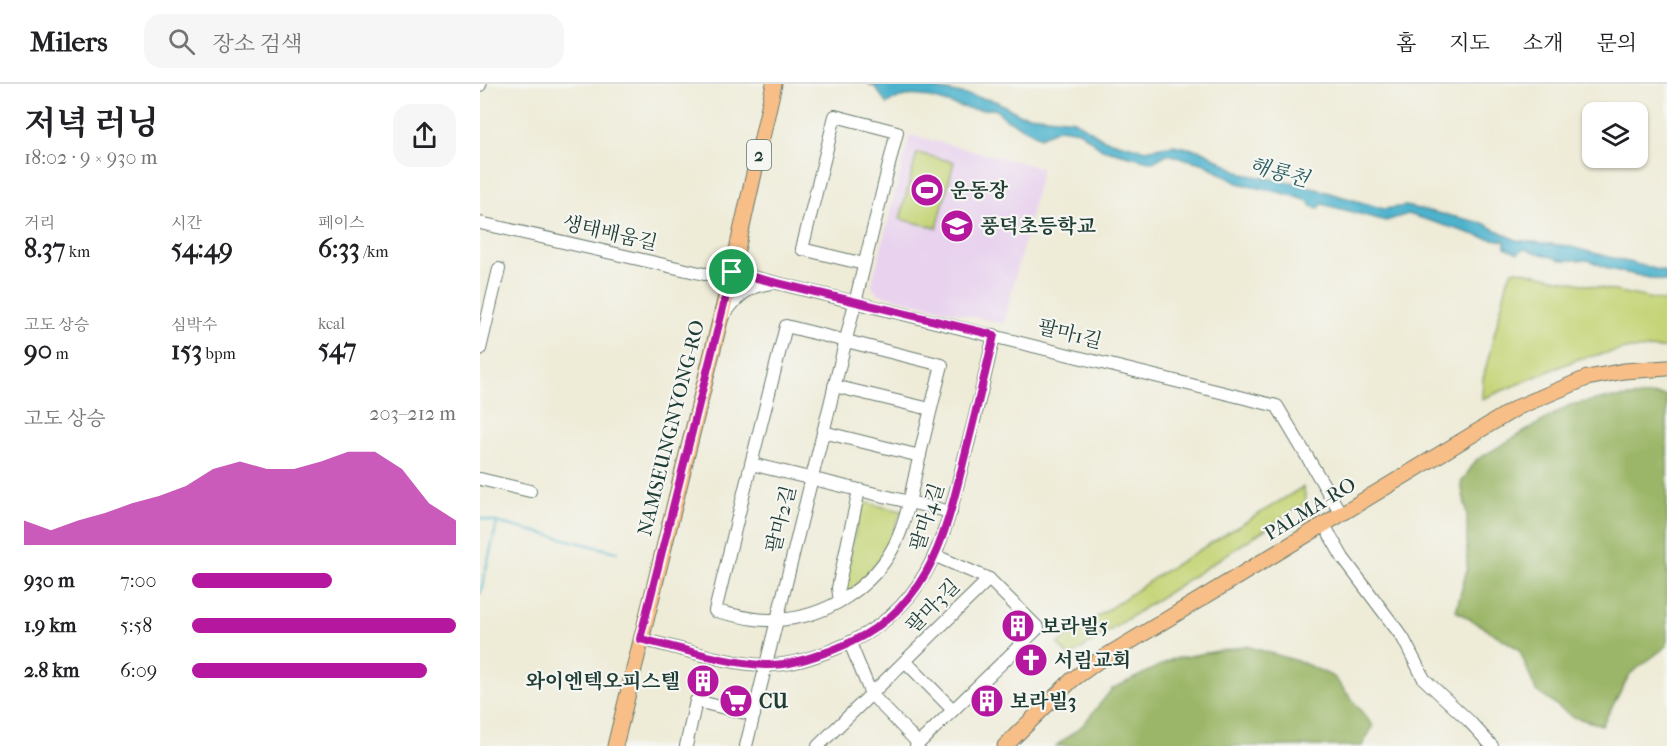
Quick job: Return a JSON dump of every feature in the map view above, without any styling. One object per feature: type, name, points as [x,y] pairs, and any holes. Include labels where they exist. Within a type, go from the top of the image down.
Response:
[{"type":"main road","name":"NAMSEUNGNYONG-RO","points":[[615,746],[732,272],[774,85]]},
{"type":"main road","name":"PALMA-RO","points":[[1005,746],[1072,680],[1098,661],[1478,430],[1544,394],[1606,374],[1667,368]]},
{"type":"street","name":"팔마2길","points":[[746,746],[897,132],[835,116],[802,249],[864,264]]},
{"type":"street","name":"생태배움길","points":[[480,223],[704,274],[732,272]]},
{"type":"street","points":[[480,349],[500,269]]},
{"type":"street","name":"팔마1길","points":[[732,272],[1277,406],[1341,514]]},
{"type":"street","points":[[720,319],[745,291],[757,285],[775,282]]},
{"type":"street","points":[[786,326],[845,341],[942,365],[909,502],[896,543],[882,564],[862,586],[840,601],[816,612],[776,620],[750,619],[716,611],[786,326]]},
{"type":"street","name":"팔마4길","points":[[640,639],[766,665],[812,658],[850,643],[890,616],[922,581],[936,556],[951,512],[994,335]]},
{"type":"street","points":[[834,386],[930,409]]},
{"type":"street","points":[[823,432],[920,456]]},
{"type":"street","points":[[751,464],[951,512]]},
{"type":"street","points":[[480,479],[530,491]]},
{"type":"street","points":[[840,601],[838,588],[860,490]]},
{"type":"street","points":[[1324,525],[1343,558],[1403,638],[1424,679],[1492,746]]},
{"type":"street","points":[[850,643],[871,694],[917,745],[1038,628],[989,579],[936,556]]},
{"type":"street","name":"팔마3길","points":[[818,746],[989,579]]},
{"type":"street","name":"팔마3길","points":[[905,661],[953,710]]},
{"type":"street","points":[[686,746],[696,701],[754,715]]},
{"type":"shaded area","name":"풍덕초등학교","points":[[910,135],[1042,168],[1004,324],[879,294],[874,290],[872,284]]},
{"type":"green space","name":"운동장","points":[[917,153],[954,162],[937,228],[900,219]]},
{"type":"green space","points":[[1517,270],[1667,302],[1667,348],[1626,349],[1578,359],[1482,399],[1483,379],[1508,280],[1512,271]]},
{"type":"green space","points":[[1667,396],[1667,646],[1630,674],[1602,725],[1573,717],[1536,691],[1519,649],[1456,611],[1467,569],[1467,515],[1461,483],[1476,460],[1570,405],[1601,399]]},
{"type":"green space","points":[[1303,487],[1306,499],[1304,504],[1069,657],[1058,644],[1160,574]]},
{"type":"green space","points":[[862,502],[902,511],[882,558],[848,594],[842,590]]},
{"type":"green space","points":[[1246,646],[1301,662],[1334,677],[1373,726],[1362,746],[1056,746],[1083,725],[1112,689],[1173,659]]},
{"type":"water","points":[[868,84],[913,84],[996,101],[1019,114],[1074,120],[1103,139],[1145,150],[1173,145],[1203,151],[1243,174],[1296,183],[1384,209],[1406,206],[1483,223],[1516,240],[1567,246],[1667,272],[1667,282],[1610,269],[1588,260],[1562,260],[1524,249],[1518,253],[1505,247],[1505,241],[1482,237],[1408,214],[1386,221],[1322,204],[1319,208],[1313,207],[1308,201],[1291,195],[1237,183],[1205,164],[1167,154],[1153,162],[1102,149],[1079,131],[1060,128],[1040,137],[1006,119],[995,109],[972,109],[918,96],[897,98],[887,104],[875,87]]},
{"type":"waterway","points":[[480,518],[617,552]]},
{"type":"waterway","points":[[480,594],[497,523]]},
{"type":"place","name":"운동장","points":[[927,190]]},
{"type":"place","name":"풍덕초등학교","points":[[957,226]]},
{"type":"place","name":"보라빌5","points":[[1018,626]]},
{"type":"place","name":"서림교회","points":[[1031,660]]},
{"type":"place","name":"와이엔텍오피스텔","points":[[703,681]]},
{"type":"place","name":"CU","points":[[736,701]]},
{"type":"place","name":"보라빌3","points":[[987,701]]},
{"type":"route","points":[[732,272],[994,335],[951,512],[941,544],[926,575],[890,616],[850,643],[812,658],[787,663],[753,664],[640,639],[732,272]]},
{"type":"water label","name":"해룡천","points":[[1279,172]]}]
